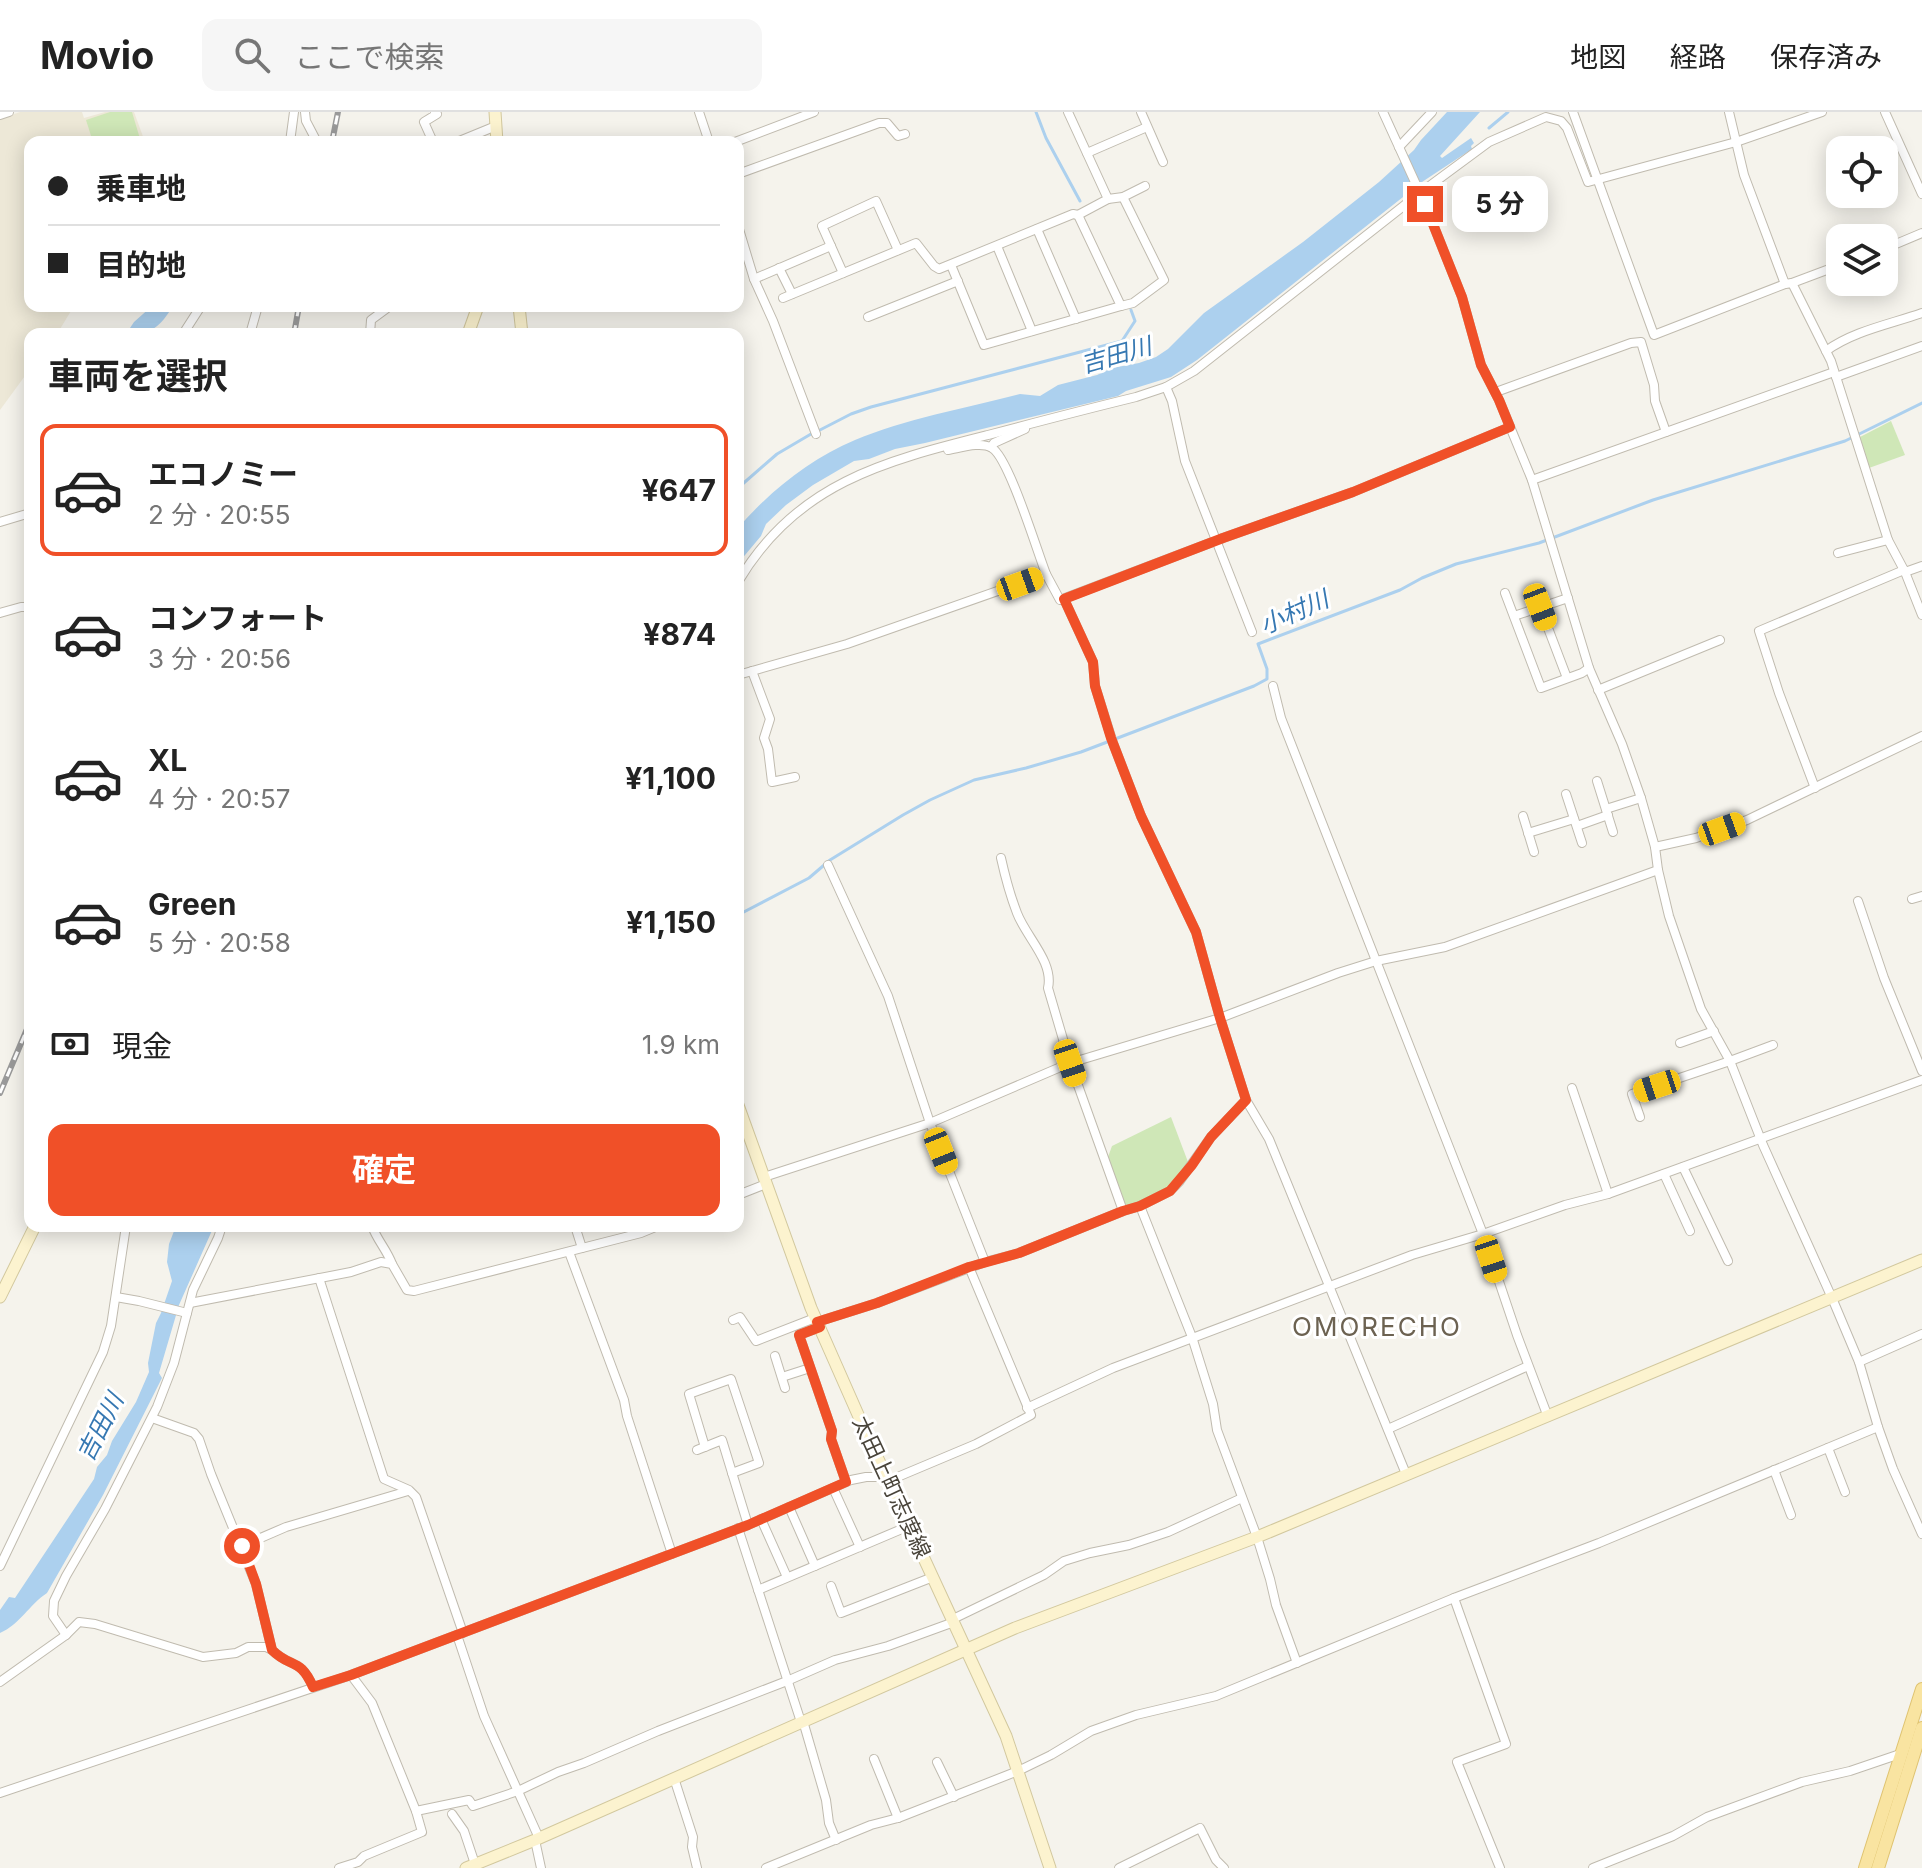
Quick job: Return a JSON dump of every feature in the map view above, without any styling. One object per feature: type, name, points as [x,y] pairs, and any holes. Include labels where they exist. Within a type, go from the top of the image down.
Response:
[{"type":"main road","points":[[1865,1868],[1922,1689]]},
{"type":"main road","points":[[1882,1866],[1922,1728]]},
{"type":"street","points":[[0,115],[9,112]]},
{"type":"street","points":[[305,112],[314,136]]},
{"type":"street","points":[[430,136],[424,122],[437,114],[435,112]]},
{"type":"street","points":[[495,112],[497,136]]},
{"type":"street","points":[[699,112],[707,136]]},
{"type":"street","points":[[744,139],[814,112]]},
{"type":"street","points":[[1068,112],[1108,199]]},
{"type":"street","points":[[1141,112],[1163,162]]},
{"type":"street","points":[[1383,112],[1462,297],[1481,365],[1496,392],[1532,480],[1589,668],[1622,744],[1641,798],[1669,916],[1701,1009],[1730,1061],[1859,1362],[1893,1469],[1922,1534]]},
{"type":"street","points":[[1400,150],[1432,112]]},
{"type":"street","points":[[1573,112],[1654,335],[1826,270]]},
{"type":"street","points":[[1729,112],[1744,175],[1788,284],[1826,351],[1888,540],[1922,615]]},
{"type":"street","points":[[744,572],[772,536],[796,513],[850,478],[939,447],[1166,387],[1194,371],[1419,191],[1489,142],[1546,117],[1561,121],[1567,128],[1588,182],[1736,142],[1822,112]]},
{"type":"street","points":[[1885,112],[1922,194]]},
{"type":"street","points":[[285,136],[294,115]]},
{"type":"street","points":[[291,136],[294,115]]},
{"type":"street","points":[[744,172],[879,123],[887,123],[898,136],[905,134]]},
{"type":"street","points":[[472,136],[496,126]]},
{"type":"street","points":[[1087,153],[1147,127]]},
{"type":"street","points":[[779,268],[788,296],[916,243],[939,269],[1145,186]]},
{"type":"street","points":[[951,265],[984,345],[1133,303],[1164,280],[1123,197]]},
{"type":"street","points":[[843,273],[822,226],[876,201],[898,250]]},
{"type":"street","points":[[1078,215],[1121,306]]},
{"type":"street","points":[[1037,229],[1076,319]]},
{"type":"street","points":[[1898,243],[1922,233]]},
{"type":"street","points":[[744,246],[754,279],[816,434]]},
{"type":"street","points":[[754,279],[831,246]]},
{"type":"street","points":[[997,246],[1032,331]]},
{"type":"street","points":[[868,317],[958,281]]},
{"type":"street","points":[[370,328],[371,320],[380,312]]},
{"type":"street","points":[[1826,351],[1848,338],[1922,313]]},
{"type":"street","points":[[1496,392],[1641,342],[1666,432]]},
{"type":"street","points":[[1532,480],[1922,346]]},
{"type":"street","points":[[1166,387],[1185,461],[1252,632]]},
{"type":"street","points":[[991,447],[1036,423]]},
{"type":"street","points":[[939,447],[945,450],[981,445],[991,447],[999,455],[1010,476],[1046,574],[1060,600],[1215,540],[1353,492],[1510,427]]},
{"type":"street","points":[[0,522],[24,515]]},
{"type":"street","points":[[1838,553],[1888,540]]},
{"type":"street","points":[[1815,788],[1759,631],[1922,566]]},
{"type":"street","points":[[744,673],[847,644],[1046,574]]},
{"type":"street","points":[[1505,593],[1541,688],[1589,668]]},
{"type":"street","points":[[1514,616],[1568,598]]},
{"type":"street","points":[[1064,599],[1093,662],[1095,686],[1141,816],[1196,932],[1246,1100],[1269,1139],[1406,1474]]},
{"type":"street","points":[[1540,607],[1567,678]]},
{"type":"street","points":[[0,613],[24,608]]},
{"type":"street","points":[[1598,690],[1720,640]]},
{"type":"street","points":[[752,671],[770,719],[764,738],[772,782],[795,777]]},
{"type":"street","points":[[1273,686],[1287,732],[1483,1234],[1548,1417]]},
{"type":"street","points":[[1655,847],[1696,838],[1747,820],[1922,736]]},
{"type":"street","points":[[1597,781],[1613,832]]},
{"type":"street","points":[[1566,794],[1582,843]]},
{"type":"street","points":[[1528,833],[1575,822],[1641,798]]},
{"type":"street","points":[[1523,816],[1534,852]]},
{"type":"street","points":[[1001,858],[1018,916],[1050,979],[1048,988],[1070,1063],[1123,1211]]},
{"type":"street","points":[[828,865],[888,996],[930,1123],[985,1262]]},
{"type":"street","points":[[744,1192],[765,1180],[930,1123],[1070,1063],[1220,1018],[1376,961],[1445,947],[1658,870]]},
{"type":"street","points":[[1912,899],[1922,896]]},
{"type":"street","points":[[1858,901],[1884,978],[1922,1071]]},
{"type":"street","points":[[1680,1043],[1714,1031]]},
{"type":"street","points":[[1640,1117],[1632,1094],[1773,1045]]},
{"type":"street","points":[[1027,1408],[1113,1368],[1412,1255],[1608,1194],[1922,1080]]},
{"type":"street","points":[[1572,1088],[1608,1194]]},
{"type":"street","points":[[733,1320],[740,1317],[756,1341],[877,1303],[1140,1206],[1170,1191],[1179,1182],[1211,1137],[1246,1100]]},
{"type":"street","name":"太田上町志度線","points":[[744,1122],[817,1322],[1006,1736],[1050,1868]]},
{"type":"street","points":[[1683,1167],[1728,1261]]},
{"type":"street","points":[[1664,1174],[1690,1231]]},
{"type":"street","points":[[1140,1206],[1192,1337],[1213,1404],[1217,1430],[1257,1537],[1276,1605],[1297,1663]]},
{"type":"street","points":[[0,1297],[32,1232]]},
{"type":"street","points":[[0,1566],[103,1352],[111,1326],[125,1232]]},
{"type":"street","points":[[66,1635],[53,1616],[54,1601],[152,1418],[174,1363],[193,1290],[220,1232]]},
{"type":"street","points":[[374,1232],[407,1290],[414,1291],[643,1232]]},
{"type":"street","points":[[577,1232],[582,1248]]},
{"type":"street","points":[[569,1252],[624,1400],[672,1554]]},
{"type":"street","points":[[452,1814],[464,1831],[469,1867],[1046,1616],[1257,1537],[1922,1260]]},
{"type":"street","points":[[116,1297],[188,1308],[351,1272],[381,1262],[392,1264]]},
{"type":"street","points":[[0,1793],[351,1675],[743,1527],[846,1482],[866,1477],[887,1479],[976,1444],[1031,1415],[969,1267]]},
{"type":"street","points":[[319,1278],[384,1479],[409,1490],[416,1497],[484,1716],[537,1839],[541,1868]]},
{"type":"street","points":[[817,1322],[799,1335],[846,1482]]},
{"type":"street","points":[[1859,1362],[1922,1334]]},
{"type":"street","points":[[775,1356],[785,1388]]},
{"type":"street","points":[[1388,1429],[1528,1366]]},
{"type":"street","points":[[782,1377],[810,1368]]},
{"type":"street","points":[[732,1473],[759,1463],[731,1379],[689,1394],[701,1448],[722,1440],[758,1590],[802,1722],[836,1840]]},
{"type":"street","points":[[152,1418],[194,1433],[199,1439],[256,1584],[272,1650]]},
{"type":"street","points":[[766,1868],[871,1825],[898,1818],[1018,1771],[1091,1731],[1136,1715],[1216,1696],[1454,1598],[1612,1538],[1878,1427]]},
{"type":"street","points":[[1828,1448],[1845,1492]]},
{"type":"street","points":[[1774,1470],[1791,1515]]},
{"type":"street","points":[[833,1488],[860,1547]]},
{"type":"street","points":[[242,1546],[286,1527],[409,1490]]},
{"type":"street","points":[[416,1811],[469,1800],[473,1806],[518,1791],[835,1660],[888,1646],[954,1620],[1044,1575],[1064,1561],[1168,1532],[1242,1498]]},
{"type":"street","points":[[789,1507],[815,1566]]},
{"type":"street","points":[[761,1519],[787,1577]]},
{"type":"street","points":[[758,1590],[909,1526]]},
{"type":"street","points":[[831,1586],[841,1613],[933,1577]]},
{"type":"street","points":[[1454,1598],[1506,1744],[1457,1762],[1500,1868]]},
{"type":"street","points":[[0,1682],[66,1635],[79,1622],[95,1624],[203,1657],[236,1653],[248,1647],[266,1647],[279,1657],[301,1666],[313,1687]]},
{"type":"street","points":[[339,1868],[422,1832],[372,1703],[351,1675]]},
{"type":"street","points":[[1593,1868],[1673,1836],[1707,1817],[1802,1782],[1850,1771],[1915,1748]]},
{"type":"street","points":[[874,1759],[898,1818]]},
{"type":"street","points":[[937,1762],[954,1797]]},
{"type":"street","points":[[674,1778],[693,1837],[697,1868]]},
{"type":"street","points":[[1119,1868],[1200,1828],[1216,1860],[1224,1868]]},
{"type":"shaded area","points":[[20,112],[82,112],[84,118],[105,112],[134,112],[143,136],[24,136],[24,312],[70,312],[61,328],[24,328],[24,377],[0,410],[0,119]]},
{"type":"green space","points":[[110,112],[132,112],[139,136],[91,136],[86,120]]},
{"type":"green space","points":[[1891,421],[1905,455],[1869,468],[1860,437]]},
{"type":"green space","points":[[1171,1117],[1188,1162],[1169,1188],[1138,1203],[1124,1206],[1108,1157],[1112,1146]]},
{"type":"water","points":[[1447,112],[1480,112],[1440,156],[1442,158],[1471,138],[1474,143],[1472,149],[1422,182],[1197,360],[1171,377],[1118,396],[854,461],[786,505],[766,524],[761,536],[744,556],[744,522],[792,477],[838,448],[894,426],[1020,394],[1040,396],[1058,385],[1156,357],[1204,313],[1303,242],[1379,182]]},
{"type":"water","points":[[145,312],[169,312],[154,328],[130,328]]},
{"type":"water","points":[[174,1232],[211,1232],[179,1305],[159,1373],[162,1378],[103,1495],[47,1593],[0,1633],[0,1610],[9,1597],[15,1598],[94,1479],[97,1467],[107,1455],[136,1402],[149,1372],[156,1323],[172,1281],[167,1262]]},
{"type":"waterway","points":[[1036,112],[1046,138],[1080,201]]},
{"type":"waterway","points":[[1489,128],[1508,112]]},
{"type":"waterway","name":"吉田川","points":[[818,431],[871,407],[1122,341],[1135,321],[1131,310]]},
{"type":"waterway","name":"小村川","points":[[744,912],[809,878],[830,860],[903,815],[974,780],[1081,752],[1254,686],[1267,679],[1267,669],[1258,644],[1400,590],[1456,564],[1539,543],[1653,500],[1845,441],[1922,403]]},
{"type":"waterway","points":[[744,483],[777,454],[811,434]]},
{"type":"railway","points":[[333,136],[338,112]]},
{"type":"railway","points":[[295,328],[298,312]]},
{"type":"railway","points":[[0,1093],[24,1036]]},
{"type":"district","name":"OMORECHO","points":[[1377,1326]]},
{"type":"route","points":[[242,1546],[256,1584],[272,1650],[279,1657],[301,1666],[313,1687],[748,1525],[846,1482],[799,1335],[820,1327],[817,1322],[877,1303],[969,1267],[1019,1253],[1140,1206],[1170,1191],[1179,1182],[1211,1137],[1246,1100],[1196,932],[1141,816],[1111,738],[1095,686],[1093,662],[1064,599],[1353,492],[1510,427],[1481,365],[1462,297],[1425,204]]}]
